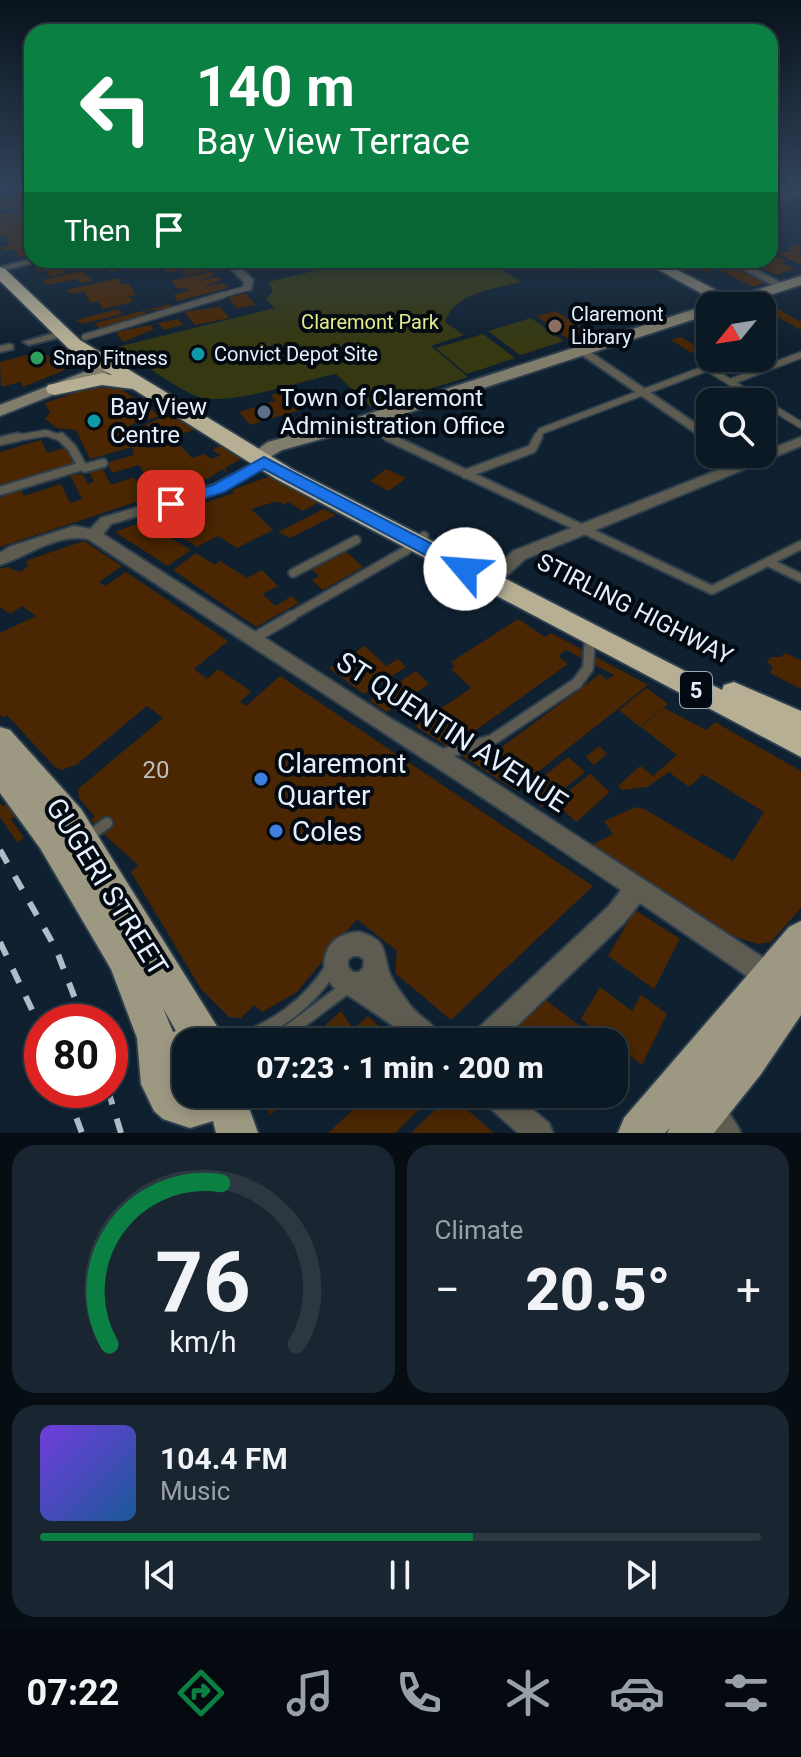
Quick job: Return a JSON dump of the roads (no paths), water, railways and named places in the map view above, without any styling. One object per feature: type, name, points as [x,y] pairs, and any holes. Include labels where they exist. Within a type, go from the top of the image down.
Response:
[{"type":"highway","name":"STIRLING HIGHWAY","points":[[2,271],[61,334],[114,362],[265,456]]},
{"type":"highway","name":"STIRLING HIGHWAY","points":[[2,271],[139,385],[493,578],[801,724]]},
{"type":"highway","points":[[60,386],[102,379],[139,385]]},
{"type":"highway","name":"STIRLING HIGHWAY","points":[[493,578],[589,635],[801,745]]},
{"type":"main road","points":[[662,268],[703,292]]},
{"type":"main road","points":[[764,292],[801,280]]},
{"type":"main road","points":[[265,456],[354,424],[696,314]]},
{"type":"main road","points":[[0,411],[114,362]]},
{"type":"main road","name":"GUGERI STREET","points":[[0,739],[32,773],[84,839],[195,1028]]},
{"type":"main road","name":"GUGERI STREET","points":[[0,769],[26,800],[84,839],[181,1110]]},
{"type":"main road","points":[[639,1133],[701,1114],[747,1060],[787,985],[801,939]]},
{"type":"main road","points":[[181,1110],[202,1111],[205,1108]]},
{"type":"main road","points":[[227,1108],[237,1133]]},
{"type":"street","points":[[2,271],[24,264]]},
{"type":"street","points":[[235,268],[249,282],[247,288]]},
{"type":"street","points":[[746,268],[782,286]]},
{"type":"street","points":[[29,342],[61,334]]},
{"type":"street","points":[[583,351],[696,429]]},
{"type":"street","points":[[776,451],[801,441]]},
{"type":"street","points":[[93,535],[106,521],[218,488],[265,456]]},
{"type":"street","points":[[493,578],[519,555],[735,468]]},
{"type":"street","name":"ST QUENTIN AVENUE","points":[[0,560],[15,551],[74,531],[93,535],[253,639],[416,734],[438,756],[503,791],[637,888],[787,985]]},
{"type":"street","points":[[497,1028],[616,915],[637,888]]},
{"type":"street","points":[[361,980],[371,950],[360,944],[342,949],[336,961],[337,974],[361,980],[376,1002],[400,1014],[416,1028]]},
{"type":"street","points":[[510,1108],[539,1133]]},
{"type":"lane","points":[[85,337],[247,288]]},
{"type":"lane","points":[[730,382],[801,355]]},
{"type":"lane","points":[[465,474],[532,449],[541,431],[707,368],[801,425]]},
{"type":"lane","points":[[354,424],[712,590],[801,545]]},
{"type":"lane","points":[[0,441],[30,434],[67,438],[82,466]]},
{"type":"lane","points":[[0,491],[82,466],[85,468],[103,463]]},
{"type":"lane","points":[[253,639],[419,539]]},
{"type":"lane","points":[[293,573],[356,540]]},
{"type":"lane","points":[[768,562],[801,578]]},
{"type":"lane","points":[[438,756],[492,740],[577,683],[588,668],[589,635]]},
{"type":"lane","points":[[271,1028],[311,999],[336,961]]},
{"type":"lane","points":[[294,1028],[361,980]]},
{"type":"railway","points":[[0,850],[56,949],[77,1004]]},
{"type":"railway","points":[[0,942],[29,1004]]},
{"type":"railway","points":[[73,1108],[82,1133]]},
{"type":"railway","points":[[113,1108],[121,1133]]},
{"type":"place","name":"Claremont Library","points":[[555,326]]},
{"type":"place","name":"Convict Depot Site","points":[[198,354]]},
{"type":"place","name":"Snap Fitness","points":[[37,358]]},
{"type":"place","name":"Town of Claremont Administration Office","points":[[264,412]]},
{"type":"place","name":"Bay View Centre","points":[[94,421]]},
{"type":"place","name":"Claremont Quarter","points":[[261,779]]},
{"type":"place","name":"Coles","points":[[276,831]]},
{"type":"park label","name":"Claremont Park","points":[[370,322]]}]
